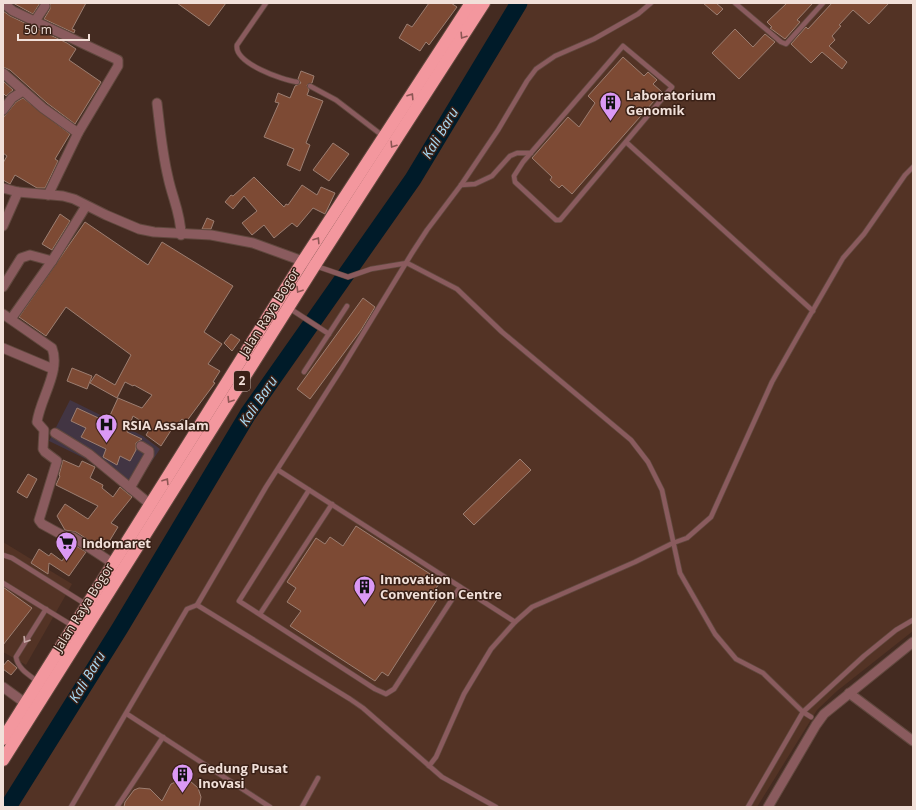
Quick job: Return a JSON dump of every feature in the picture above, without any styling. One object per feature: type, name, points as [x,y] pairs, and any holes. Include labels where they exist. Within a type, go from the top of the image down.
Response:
[{"type":"highway","name":"Jalan Raya Bogor","points":[[3,760],[79,629],[283,305],[303,261],[471,3]]},
{"type":"highway","name":"Jalan Raya Bogor","points":[[3,739],[38,682],[79,629],[88,605],[151,505],[283,305],[315,265],[484,3]]},
{"type":"street","points":[[3,3],[14,11],[100,50],[118,62],[116,70],[78,133],[48,195]]},
{"type":"street","points":[[35,21],[45,6]]},
{"type":"street","points":[[3,73],[43,108],[78,133]]},
{"type":"street","points":[[3,110],[12,98],[23,90]]},
{"type":"street","points":[[156,103],[161,149],[179,212],[181,234]]},
{"type":"street","points":[[3,189],[18,192],[63,196],[74,199],[86,206],[139,229],[154,232],[211,235],[253,243],[315,265]]},
{"type":"street","points":[[3,226],[18,192]]},
{"type":"street","points":[[11,319],[52,261],[86,206]]},
{"type":"street","points":[[3,287],[21,258],[30,255],[52,261]]},
{"type":"street","points":[[3,314],[52,348],[54,353],[53,369],[38,413],[37,422],[44,430],[43,448],[45,452],[57,461],[38,520],[42,524],[64,536],[73,537],[114,564]]},
{"type":"street","points":[[3,348],[53,369]]},
{"type":"street","points":[[56,433],[79,446],[151,505]]},
{"type":"street","points":[[130,488],[149,455],[149,451],[141,446]]},
{"type":"street","points":[[768,807],[824,714],[913,642]]},
{"type":"street","points":[[3,687],[25,704]]},
{"type":"street","points":[[849,693],[913,740]]},
{"type":"lane","points":[[266,3],[237,45],[237,53],[242,58],[274,76],[284,80],[297,82]]},
{"type":"lane","points":[[71,807],[127,714],[187,609],[197,605],[278,470],[427,230],[461,185],[536,69],[555,56],[594,39],[638,14],[651,3]]},
{"type":"lane","points":[[735,3],[780,42],[786,44],[823,3]]},
{"type":"lane","points":[[623,46],[672,87],[626,142],[560,220],[556,220],[514,179],[523,162],[623,46]]},
{"type":"lane","points":[[310,86],[336,100],[385,137]]},
{"type":"lane","points":[[626,142],[813,311]]},
{"type":"lane","points":[[461,185],[475,184],[492,176],[510,156],[517,153],[531,153]]},
{"type":"lane","points":[[429,766],[436,757],[468,687],[491,649],[514,622],[532,607],[687,538],[711,517],[772,382],[843,258],[864,234],[905,175],[913,167]]},
{"type":"lane","points":[[315,265],[345,277],[371,269],[407,263],[458,289],[502,332],[631,440],[648,462],[662,490],[680,573],[715,634],[736,659],[763,673],[803,712],[811,717]]},
{"type":"lane","points":[[283,305],[329,334]]},
{"type":"lane","points":[[304,372],[347,306]]},
{"type":"lane","points":[[278,470],[514,622]]},
{"type":"lane","points":[[309,490],[238,601],[375,689],[386,694],[394,689],[460,587]]},
{"type":"lane","points":[[260,614],[332,504]]},
{"type":"lane","points":[[3,555],[12,558],[88,605]]},
{"type":"lane","points":[[3,583],[79,629]]},
{"type":"lane","points":[[197,605],[350,699],[449,782],[496,807]]},
{"type":"lane","points":[[38,682],[24,672],[17,663],[16,657],[46,609]]},
{"type":"lane","points":[[748,807],[803,712],[864,656],[896,630],[913,620]]},
{"type":"lane","points":[[127,714],[270,807]]},
{"type":"lane","points":[[117,807],[163,737]]},
{"type":"lane","points":[[302,807],[318,778]]},
{"type":"shaded area","points":[[516,3],[913,3],[913,631],[837,691],[817,710],[757,807],[8,807]]},
{"type":"shaded area","name":"RSIA Assalam","points":[[70,400],[143,436],[160,449],[131,493],[86,459],[49,441]]},
{"type":"shaded area","points":[[3,542],[72,584],[26,665],[3,652]]},
{"type":"building","points":[[13,3],[40,3],[33,14]]},
{"type":"building","points":[[50,3],[86,3],[72,29],[75,30],[74,33],[44,19],[50,9]]},
{"type":"building","points":[[177,3],[226,3],[209,26]]},
{"type":"building","points":[[429,3],[451,3],[457,7],[429,45],[426,42],[420,51],[399,38],[407,24],[412,27]]},
{"type":"building","points":[[703,3],[716,3],[723,9],[717,15]]},
{"type":"building","points":[[787,3],[813,3],[797,20],[800,22],[785,39],[770,28],[772,27],[767,22]]},
{"type":"building","points":[[832,3],[889,3],[869,24],[853,10],[839,25],[841,26],[832,36],[835,40],[829,46],[847,62],[842,69],[822,52],[811,63],[791,44],[806,27],[808,29]]},
{"type":"building","points":[[3,11],[10,16],[67,43],[76,49],[69,60],[101,82],[75,124],[47,103],[10,70],[3,67]]},
{"type":"building","points":[[735,29],[753,47],[765,34],[775,42],[739,79],[712,53]]},
{"type":"building","name":"Laboratorium Genomik","points":[[623,57],[644,76],[648,72],[657,80],[653,84],[662,92],[572,194],[562,185],[559,188],[550,180],[552,177],[532,158],[568,117],[579,127],[595,103],[588,96]]},
{"type":"building","points":[[301,71],[314,76],[312,83],[307,85],[309,90],[307,95],[323,101],[306,143],[310,145],[300,171],[287,165],[294,149],[264,137],[279,103],[275,102],[278,93],[290,98],[295,86],[301,83],[298,79]]},
{"type":"building","points":[[3,81],[13,90],[6,96],[3,93]]},
{"type":"building","points":[[23,98],[70,134],[55,159],[58,161],[45,188],[37,188],[15,175],[10,184],[3,180],[3,163],[7,156],[3,153],[3,118],[16,102]]},
{"type":"building","points":[[333,143],[349,154],[329,181],[313,170]]},
{"type":"building","points":[[254,177],[284,207],[286,204],[288,205],[302,185],[317,195],[321,187],[335,193],[325,214],[313,208],[297,227],[292,223],[274,238],[264,225],[252,235],[242,223],[257,211],[244,196],[233,209],[225,202],[231,195],[233,196]]},
{"type":"building","points":[[60,214],[70,221],[52,250],[42,244]]},
{"type":"building","points":[[207,218],[214,221],[211,229],[202,229]]},
{"type":"building","points":[[85,222],[148,265],[162,242],[233,286],[204,332],[222,344],[208,364],[220,371],[213,382],[215,383],[186,422],[182,419],[170,432],[161,446],[146,435],[151,427],[133,416],[127,432],[142,439],[136,443],[136,450],[130,461],[120,456],[117,465],[103,457],[106,449],[81,437],[86,428],[71,421],[77,408],[107,422],[118,398],[142,408],[152,395],[134,385],[133,386],[125,382],[117,398],[90,383],[96,374],[115,385],[131,355],[66,307],[46,336],[19,317]]},
{"type":"building","points":[[363,298],[375,307],[361,330],[310,399],[297,389]]},
{"type":"building","points":[[231,334],[240,340],[232,351],[224,343]]},
{"type":"building","points":[[72,368],[92,376],[87,389],[67,381]]},
{"type":"building","points":[[520,459],[531,470],[474,525],[463,514]]},
{"type":"building","points":[[63,460],[79,467],[82,461],[95,467],[90,478],[103,485],[102,488],[113,497],[120,487],[132,497],[111,523],[118,527],[104,550],[76,532],[65,530],[57,516],[65,504],[88,519],[98,506],[56,485],[60,476]]},
{"type":"building","points":[[28,474],[37,479],[27,498],[17,492]]},
{"type":"building","name":"Innovation Convention Centre","points":[[356,526],[441,581],[434,591],[440,595],[388,676],[382,672],[375,681],[290,626],[301,611],[287,602],[296,588],[287,582],[316,538],[325,544],[330,537],[343,546]]},
{"type":"building","points":[[73,544],[86,552],[69,576],[49,563],[48,574],[31,563],[39,549],[49,556],[51,553],[62,561]]},
{"type":"building","points":[[3,587],[32,608],[3,645]]},
{"type":"building","points":[[8,660],[17,668],[11,675],[3,669],[3,666]]},
{"type":"building","name":"Gedung Pusat Inovasi","points":[[180,780],[190,781],[198,788],[201,797],[199,807],[124,807],[125,802],[134,790],[139,788],[150,789],[162,801],[171,784]]},
{"type":"waterway","name":"Kali Baru","points":[[8,807],[120,628],[248,414],[413,179],[519,3]]},
{"type":"place","name":"Laboratorium Genomik","points":[[610,122]]},
{"type":"place","name":"RSIA Assalam","points":[[106,444]]},
{"type":"place","name":"Indomaret","points":[[66,562]]},
{"type":"place","name":"Innovation Convention Centre","points":[[364,606]]},
{"type":"place","name":"Gedung Pusat Inovasi","points":[[183,794]]}]
